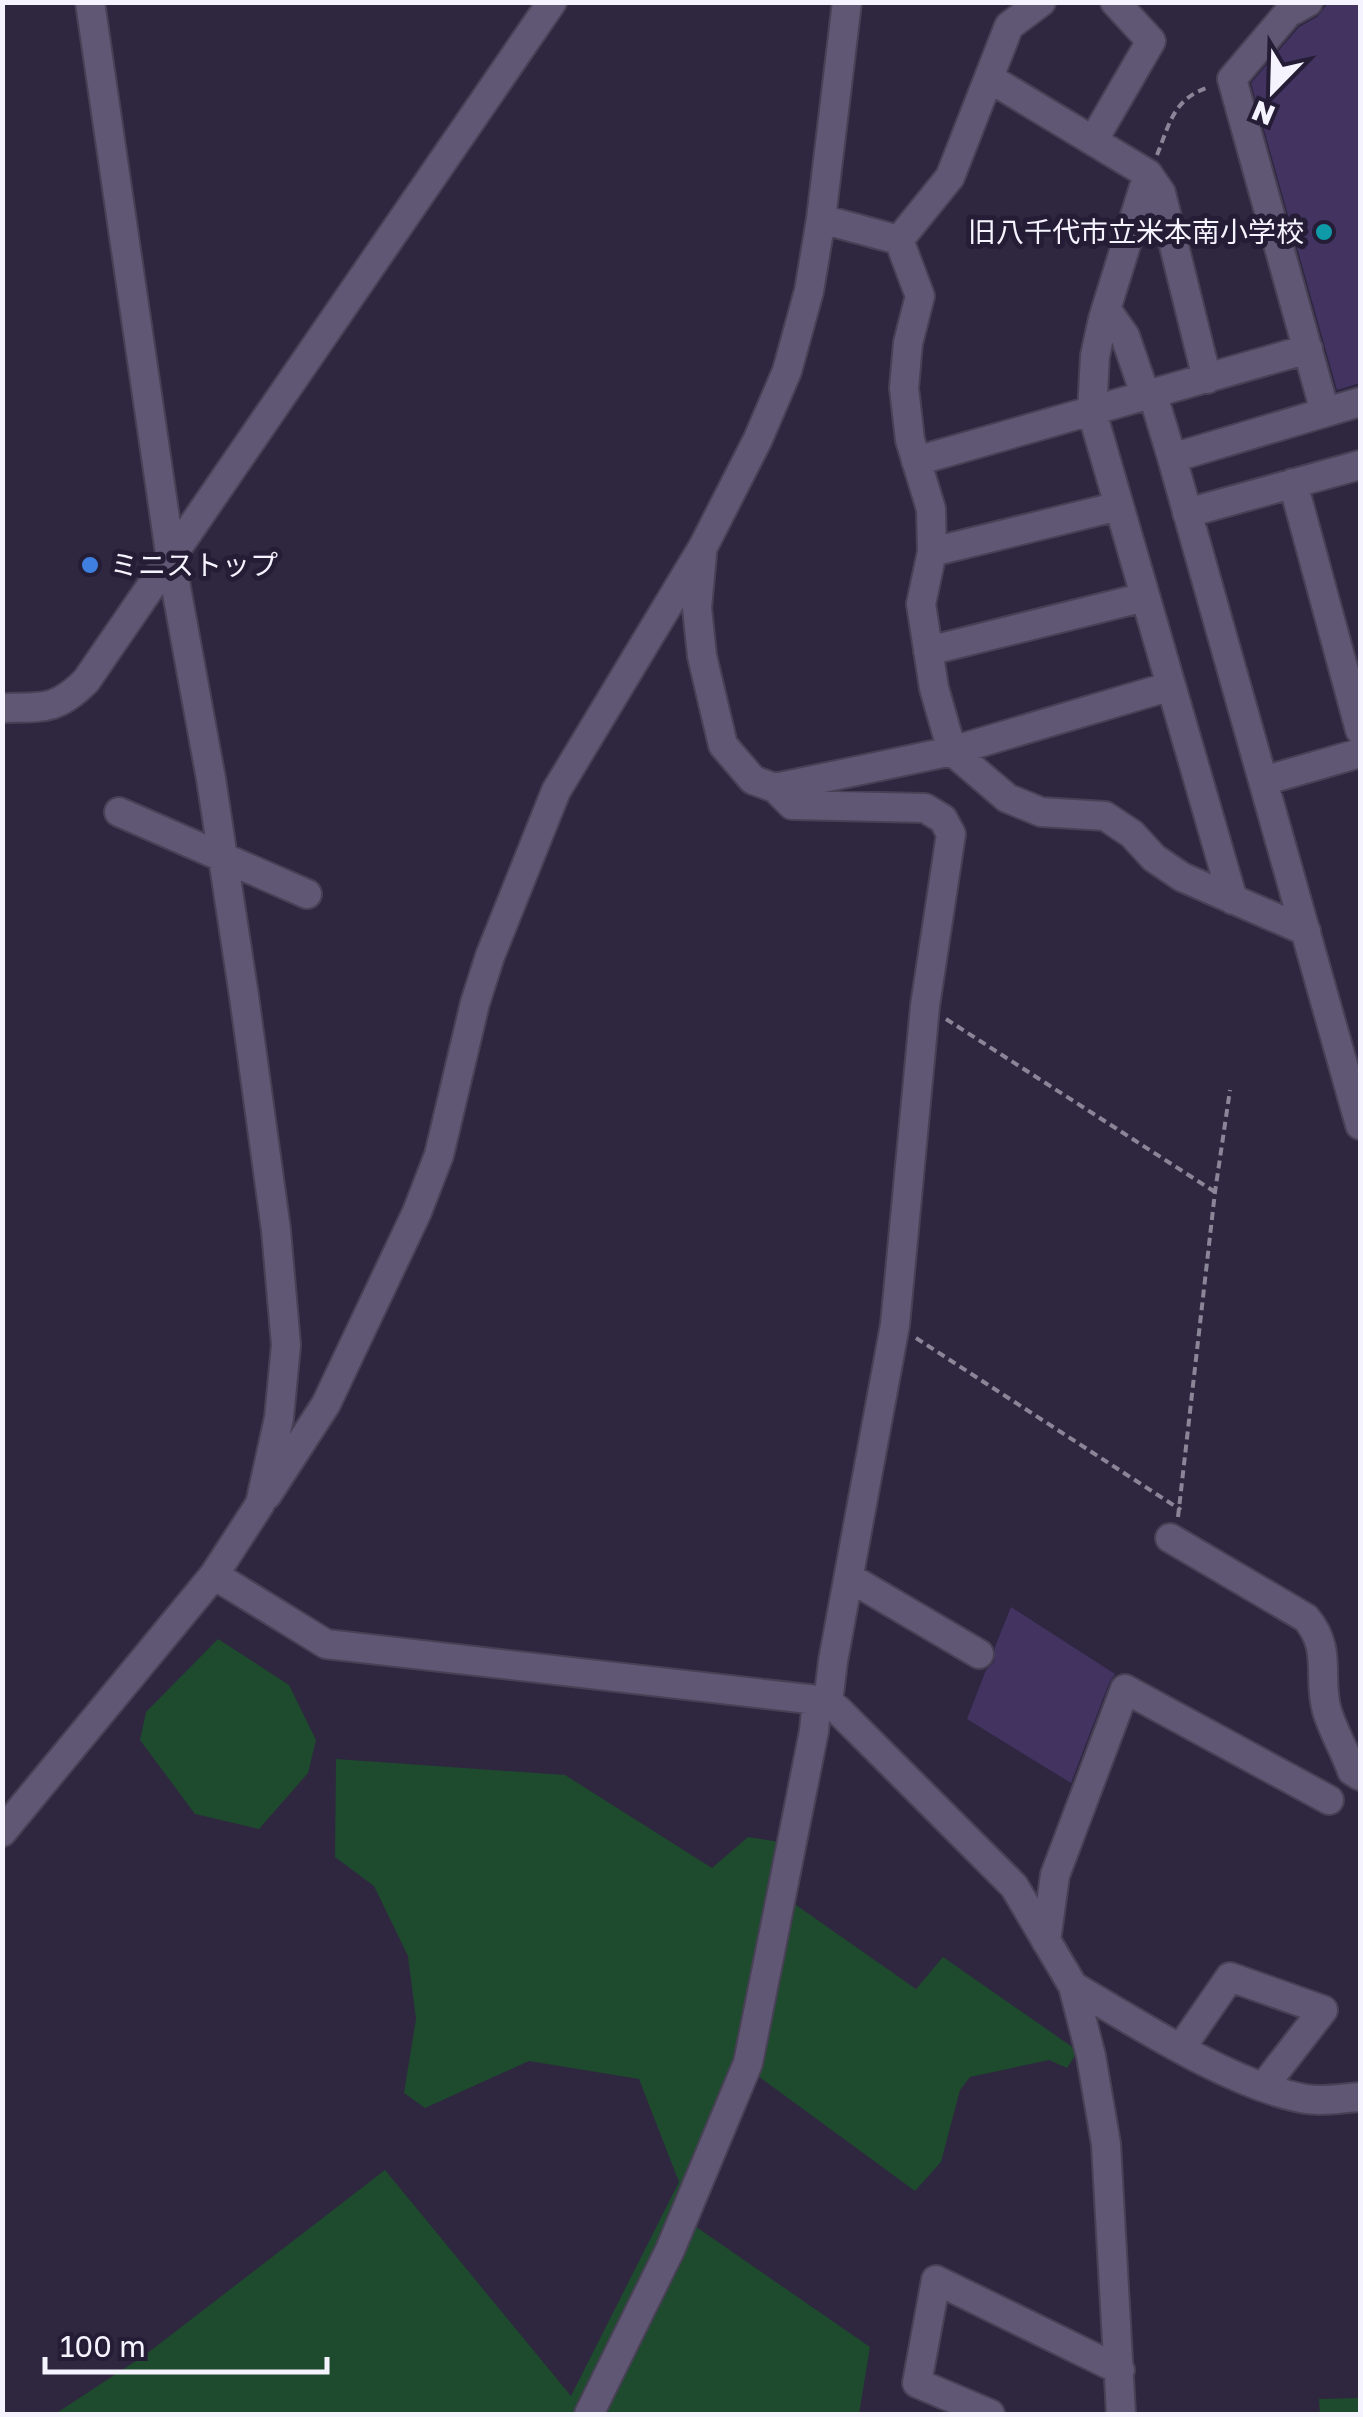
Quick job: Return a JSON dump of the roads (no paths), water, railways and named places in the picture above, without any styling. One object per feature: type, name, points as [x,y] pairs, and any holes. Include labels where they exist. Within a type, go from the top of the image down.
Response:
[{"type":"street","points":[[90,2],[171,560],[223,858],[276,1230],[286,1345],[279,1418],[260,1504]]},
{"type":"street","points":[[2,708],[53,706],[86,682],[552,2]]},
{"type":"street","points":[[2,1832],[214,1576],[298,1453],[326,1404],[417,1212],[439,1155],[490,956],[556,791],[703,548],[758,439],[787,370],[809,291],[821,219],[847,2]]},
{"type":"street","points":[[899,240],[950,177],[1009,26],[1042,2]]},
{"type":"street","points":[[1093,141],[1151,41],[1115,2]]},
{"type":"street","points":[[1308,2],[1288,13],[1232,79],[1325,412]]},
{"type":"street","points":[[988,78],[1148,174],[1161,193],[1207,379]]},
{"type":"street","points":[[1148,174],[1094,356],[1092,412],[1232,900]]},
{"type":"street","points":[[821,219],[899,240]]},
{"type":"street","points":[[899,240],[920,296],[908,344],[904,388],[916,461],[931,509],[932,552],[921,604],[934,688],[952,751],[1007,798],[1041,812],[1105,816],[1182,878],[1306,931]]},
{"type":"street","points":[[1106,310],[1125,336],[1172,458],[1360,1125]]},
{"type":"street","points":[[916,461],[1308,348]]},
{"type":"street","points":[[1172,458],[1360,402]]},
{"type":"street","points":[[1188,512],[1360,465]]},
{"type":"street","points":[[1293,484],[1360,730]]},
{"type":"street","points":[[932,552],[1119,506]]},
{"type":"street","points":[[588,2414],[670,2250],[748,2062],[814,1731],[850,1578],[896,1325],[925,1006],[951,834],[943,819],[925,808],[792,805],[775,788],[754,780],[723,745],[702,656],[697,608],[703,548]]},
{"type":"street","points":[[928,651],[1146,597]]},
{"type":"street","points":[[775,788],[952,751],[1171,686]]},
{"type":"street","points":[[1263,780],[1360,753]]},
{"type":"street","points":[[119,812],[307,894]]},
{"type":"street","points":[[1170,1538],[1306,1618],[1318,1632],[1325,1662],[1327,1709],[1352,1771],[1360,1776]]},
{"type":"street","points":[[214,1576],[326,1644],[822,1701],[1014,1886],[1073,1986],[1091,2056],[1106,2144],[1121,2414]]},
{"type":"street","points":[[850,1578],[979,1654]]},
{"type":"street","points":[[1046,1941],[1054,1875],[1126,1689],[1329,1800]]},
{"type":"street","points":[[1182,2048],[1230,1977],[1323,2010],[1264,2086]]},
{"type":"street","points":[[1073,1986],[1182,2048],[1264,2086],[1307,2099],[1360,2097]]},
{"type":"street","points":[[990,2414],[917,2383],[936,2280],[1120,2370]]},
{"type":"place","name":"旧八千代市立米本南小学校","points":[[1324,232]]},
{"type":"place","name":"ミニストップ","points":[[90,565]]}]
